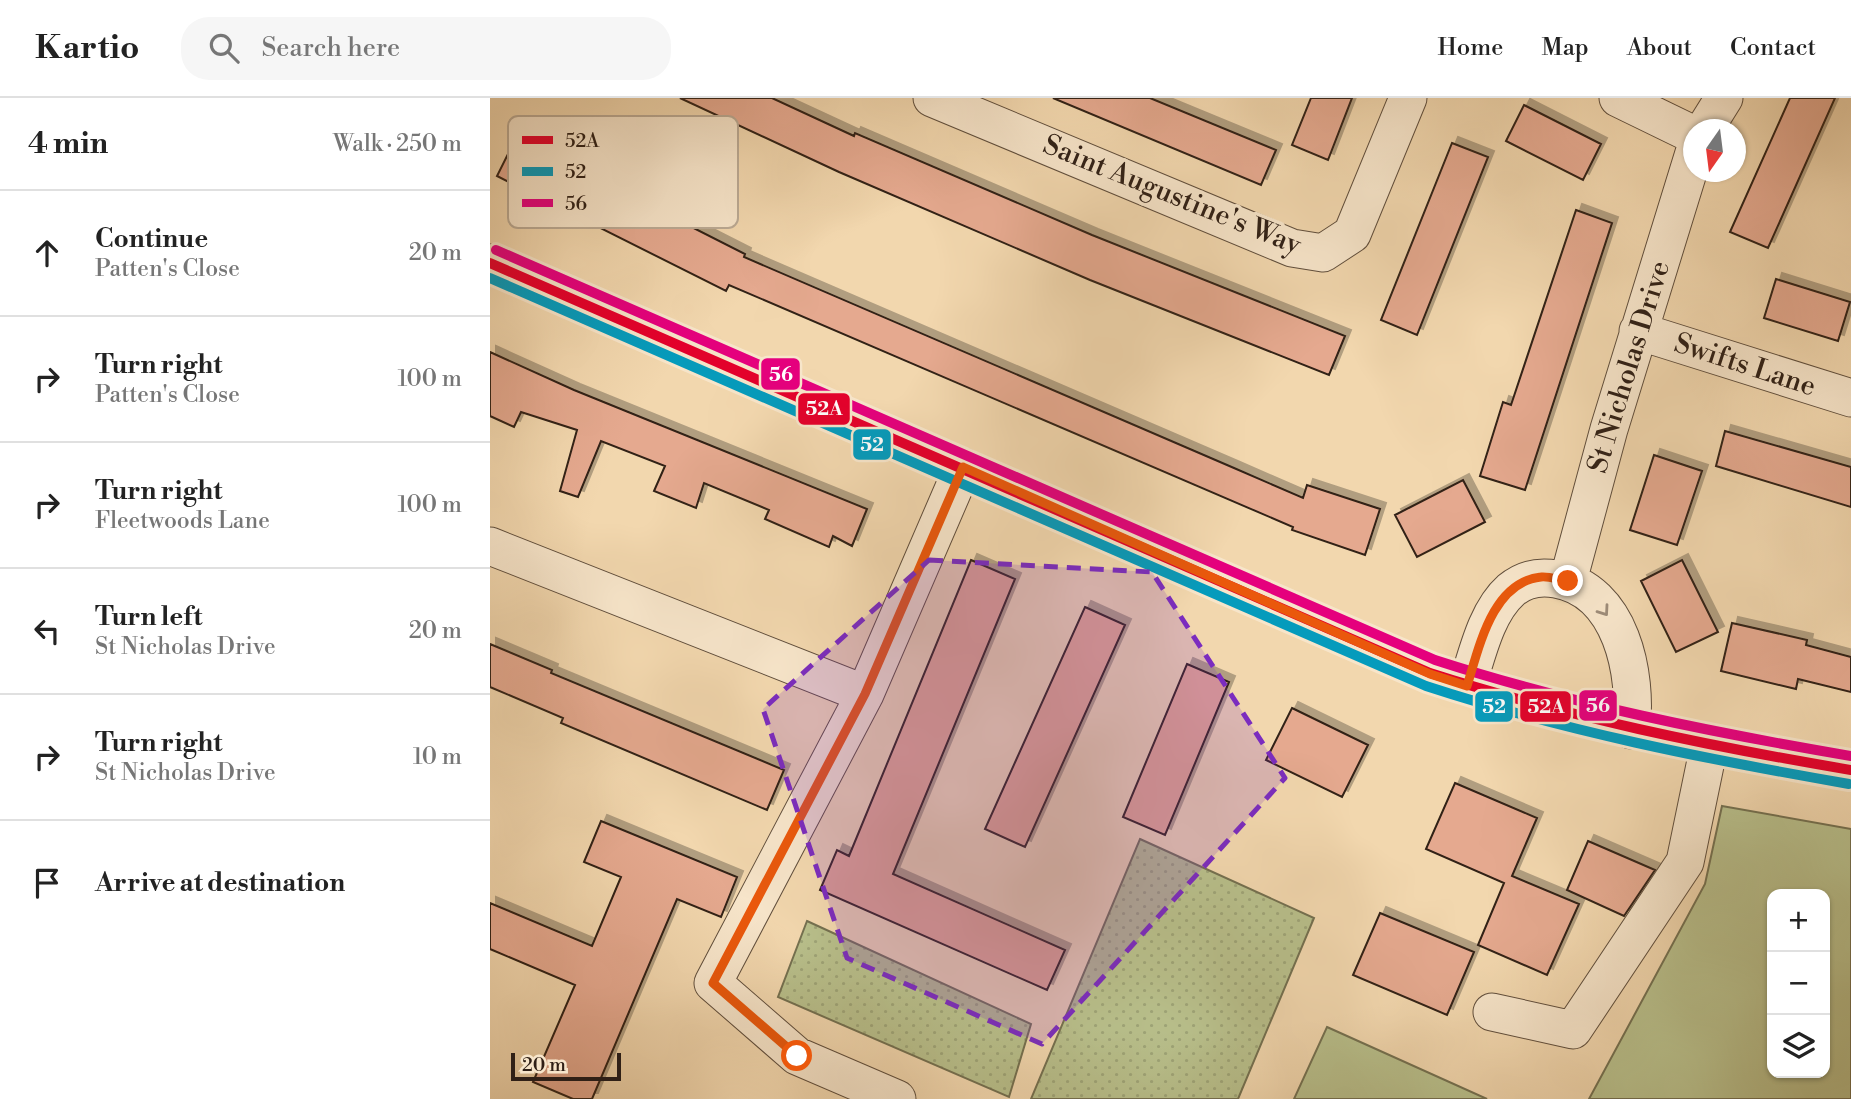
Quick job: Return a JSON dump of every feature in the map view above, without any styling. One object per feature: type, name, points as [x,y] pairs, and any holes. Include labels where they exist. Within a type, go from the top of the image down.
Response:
[{"type":"street","name":"Saint Augustine's Way","points":[[932,98],[1292,248],[1323,253],[1352,234],[1408,98]]},
{"type":"street","points":[[1618,98],[1683,130]]},
{"type":"street","points":[[1711,119],[1724,98]]},
{"type":"street","name":"St Nicholas Drive","points":[[1568,581],[1638,331],[1684,182]]},
{"type":"street","points":[[490,263],[963,467],[1430,674],[1631,730],[1709,746],[1851,769]]},
{"type":"street","name":"Swifts Lane","points":[[1638,331],[1851,398]]},
{"type":"street","points":[[897,1099],[797,1056],[713,983],[865,694],[963,467]]},
{"type":"street","points":[[490,546],[865,694]]},
{"type":"street","points":[[1467,686],[1497,607],[1510,591],[1524,581],[1543,577],[1568,581],[1587,590],[1602,607],[1629,660],[1633,682],[1631,730]]},
{"type":"street","points":[[1492,1012],[1573,1030],[1685,862],[1709,746]]},
{"type":"highlighted area","points":[[929,560],[1152,572],[1285,778],[1042,1044],[847,958],[763,709]]},
{"type":"green space","points":[[1722,806],[1851,829],[1851,1099],[1589,1099],[1705,884]]},
{"type":"green space","points":[[1140,839],[1314,918],[1238,1099],[1031,1099]]},
{"type":"green space","points":[[807,921],[1031,1024],[1009,1097],[778,997]]},
{"type":"green space","points":[[1327,1027],[1487,1099],[1294,1099]]},
{"type":"building","points":[[680,98],[772,98],[854,136],[855,133],[1092,235],[1345,336],[1329,375],[1090,280],[839,172],[738,125],[738,116],[719,116]]},
{"type":"building","points":[[1053,98],[1150,98],[1276,150],[1261,185]]},
{"type":"building","points":[[1311,98],[1352,98],[1328,160],[1292,145]]},
{"type":"building","points":[[1790,98],[1835,98],[1768,248],[1730,232]]},
{"type":"building","points":[[1524,105],[1601,144],[1583,180],[1506,141]]},
{"type":"building","points":[[1452,143],[1488,157],[1417,335],[1381,320]]},
{"type":"building","points":[[508,154],[508,182],[497,176]]},
{"type":"building","points":[[1576,210],[1612,223],[1525,490],[1480,476],[1503,402],[1511,405]]},
{"type":"building","points":[[601,228],[694,228],[745,254],[744,257],[1303,498],[1307,485],[1380,509],[1365,555],[1292,530],[1293,527],[729,285],[726,291]]},
{"type":"building","points":[[1776,279],[1850,302],[1838,341],[1764,318]]},
{"type":"building","points":[[490,352],[574,390],[867,509],[852,546],[833,536],[829,547],[765,519],[769,510],[704,483],[696,508],[654,491],[665,466],[601,441],[578,497],[560,491],[577,430],[521,412],[514,427],[490,416]]},
{"type":"building","points":[[1725,431],[1851,467],[1851,507],[1716,466]]},
{"type":"building","points":[[1654,455],[1702,471],[1677,545],[1630,530]]},
{"type":"building","points":[[1463,480],[1485,522],[1417,557],[1395,515]]},
{"type":"building","points":[[971,560],[1015,579],[893,874],[1065,950],[1047,990],[820,890],[837,850],[849,856]]},
{"type":"building","points":[[1682,560],[1718,632],[1676,652],[1641,581]]},
{"type":"building","points":[[1085,607],[1125,625],[1025,847],[985,829]]},
{"type":"building","points":[[1732,623],[1807,640],[1806,645],[1851,657],[1851,692],[1798,679],[1796,689],[1721,671]]},
{"type":"building","points":[[490,644],[552,670],[551,673],[784,770],[767,810],[561,723],[563,718],[490,687]]},
{"type":"building","points":[[1187,664],[1229,682],[1165,835],[1123,817]]},
{"type":"building","points":[[1292,708],[1368,745],[1342,797],[1266,760]]},
{"type":"building","points":[[1455,783],[1537,818],[1512,876],[1579,904],[1547,975],[1478,945],[1504,883],[1426,849]]},
{"type":"building","points":[[601,821],[737,877],[721,917],[677,899],[592,1099],[573,1099],[533,1082],[575,985],[490,949],[490,903],[592,946],[621,877],[584,862]]},
{"type":"building","points":[[1588,841],[1655,870],[1624,916],[1567,890]]},
{"type":"building","points":[[1380,913],[1474,952],[1447,1015],[1353,975]]},
{"type":"transit line","name":"56","points":[[496,250],[1435,660],[1641,716],[1851,756]]},
{"type":"transit line","name":"52A","points":[[490,263],[1430,673],[1586,717],[1744,751],[1851,770]]},
{"type":"transit line","name":"52","points":[[490,278],[1426,686],[1583,730],[1849,784]]},
{"type":"route","points":[[797,1056],[713,983],[865,694],[963,467],[1430,674],[1467,686],[1483,637],[1497,607],[1510,591],[1524,581],[1543,577],[1568,581]]}]
